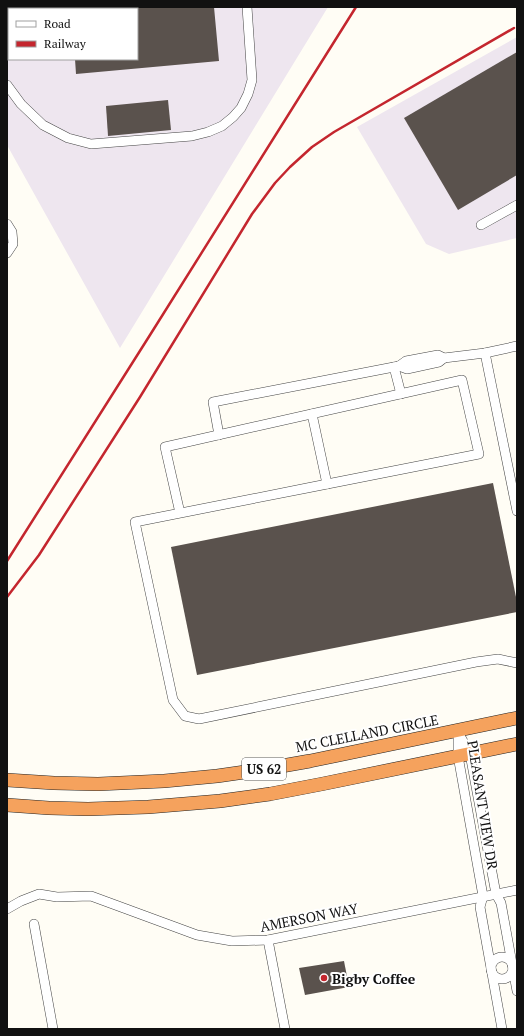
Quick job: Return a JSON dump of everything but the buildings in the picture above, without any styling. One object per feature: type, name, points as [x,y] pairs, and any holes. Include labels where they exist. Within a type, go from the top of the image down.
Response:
[{"type":"highway","name":"MC CLELLAND CIRCLE","points":[[7,780],[98,784],[164,781],[217,776],[310,761],[517,718]]},
{"type":"highway","name":"US 62","points":[[7,805],[49,808],[101,809],[165,806],[220,801],[307,787],[517,744]]},
{"type":"street","points":[[7,85],[21,104],[43,125],[68,138],[91,144],[192,136],[208,132],[222,126],[233,117],[248,94],[252,80],[247,7]]},
{"type":"street","points":[[480,226],[516,207]]},
{"type":"street","points":[[7,224],[12,232],[13,244],[7,253]]},
{"type":"street","points":[[219,434],[213,402],[397,367],[406,361],[438,355],[444,358],[485,353],[517,346]]},
{"type":"street","points":[[485,353],[517,511]]},
{"type":"street","points":[[397,367],[401,394]]},
{"type":"street","points":[[180,513],[164,447],[462,380],[479,454],[135,522],[173,700],[185,716],[199,719],[476,662],[498,659],[517,662]]},
{"type":"street","points":[[312,414],[327,484]]},
{"type":"street","name":"PLEASANT VIEW DR","points":[[458,731],[496,894],[501,903],[517,991]]},
{"type":"street","name":"PLEASANT VIEW DR","points":[[464,755],[483,896],[480,907],[502,1029]]},
{"type":"street","name":"AMERSON WAY","points":[[7,909],[21,901],[39,894],[57,897],[91,896],[197,934],[232,941],[268,940],[517,890]]},
{"type":"street","points":[[34,924],[53,1029]]},
{"type":"street","points":[[268,940],[285,1029]]},
{"type":"street","points":[[500,958],[507,959],[513,966],[512,973],[505,979],[495,976],[492,971],[495,961],[500,958]]},
{"type":"shaded area","points":[[7,7],[328,7],[120,348],[7,145]]},
{"type":"shaded area","points":[[517,37],[517,238],[449,254],[426,244],[357,127]]},
{"type":"railway","points":[[7,561],[356,7]]},
{"type":"railway","points":[[7,597],[39,555],[140,397],[252,214],[275,183],[312,147],[334,132],[514,28]]},
{"type":"place","name":"Bigby Coffee","points":[[324,978]]}]
